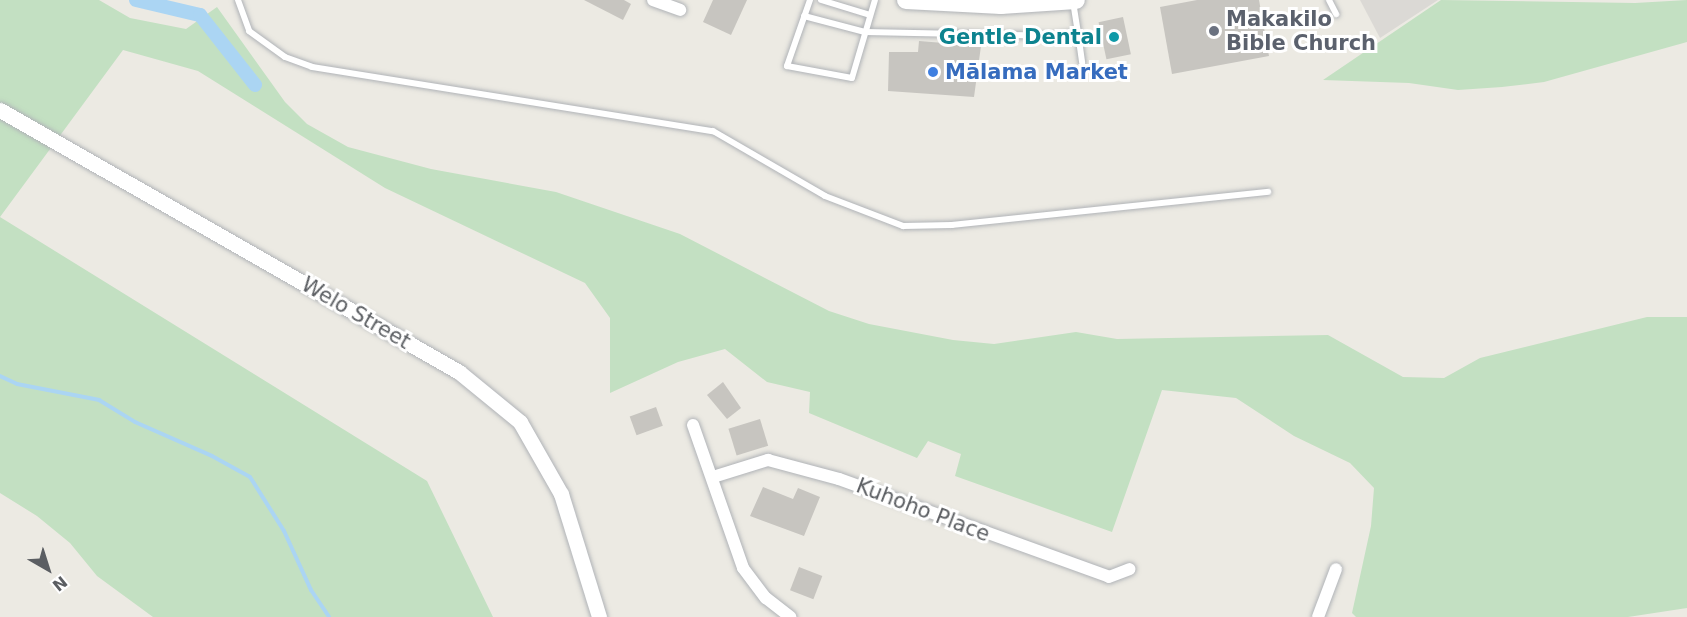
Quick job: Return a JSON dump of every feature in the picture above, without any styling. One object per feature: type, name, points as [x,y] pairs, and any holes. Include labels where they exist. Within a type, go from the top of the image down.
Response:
[{"type":"main road","points":[[906,0],[1001,5],[1074,0]]},
{"type":"street","points":[[653,0],[680,9]]},
{"type":"street","name":"Welo Street","points":[[0,110],[459,372],[520,422],[561,494],[599,617]]},
{"type":"street","points":[[693,425],[743,568],[766,598],[789,617]]},
{"type":"street","name":"Kuhoho Place","points":[[713,477],[768,460],[839,479],[1109,577],[1130,568]]},
{"type":"street","points":[[1318,617],[1336,569]]},
{"type":"lane","points":[[238,0],[249,32],[285,57],[312,67],[713,131],[825,196],[903,226],[952,225],[1268,192]]},
{"type":"lane","points":[[810,0],[787,66],[852,78],[875,0]]},
{"type":"lane","points":[[821,0],[870,15]]},
{"type":"lane","points":[[1074,0],[1082,63]]},
{"type":"lane","points":[[1329,0],[1336,14]]},
{"type":"lane","points":[[804,16],[865,32],[1078,33]]},
{"type":"shaded area","points":[[1360,0],[1438,0],[1380,38]]},
{"type":"green space","points":[[0,0],[99,0],[130,18],[186,29],[217,7],[285,102],[307,124],[348,147],[431,169],[556,192],[680,234],[829,311],[869,324],[953,340],[994,344],[1076,332],[1117,339],[1328,335],[1403,377],[1444,378],[1480,358],[1647,317],[1687,317],[1687,608],[1628,617],[1356,617],[1352,613],[1371,526],[1374,488],[1350,463],[1294,436],[1236,398],[1162,390],[1112,532],[955,476],[961,454],[928,441],[917,458],[809,413],[810,392],[767,382],[725,349],[678,362],[610,393],[610,318],[585,283],[385,188],[198,71],[123,50],[0,217]]},
{"type":"green space","points":[[1441,0],[1635,3],[1687,0],[1687,42],[1544,82],[1502,87],[1458,90],[1409,83],[1323,80]]},
{"type":"green space","points":[[0,217],[427,481],[493,617],[153,617],[97,576],[70,543],[37,516],[0,493]]},
{"type":"building","points":[[584,0],[624,0],[631,4],[623,20]]},
{"type":"building","points":[[713,0],[747,0],[731,35],[703,22]]},
{"type":"building","name":"Makakilo Bible Church","points":[[1197,0],[1259,0],[1269,56],[1172,74],[1160,7]]},
{"type":"building","name":"Gentle Dental","points":[[1123,17],[1131,54],[1106,59],[1099,22]]},
{"type":"building","name":"Mālama Market","points":[[919,41],[981,46],[974,97],[888,91],[889,52],[918,52]]},
{"type":"building","points":[[723,382],[741,408],[727,419],[707,395]]},
{"type":"building","points":[[656,407],[663,426],[637,435],[630,417]]},
{"type":"building","points":[[760,419],[768,446],[737,455],[728,429]]},
{"type":"building","points":[[763,487],[793,499],[798,488],[820,497],[804,536],[750,516]]},
{"type":"building","points":[[799,567],[822,576],[813,599],[790,590]]},
{"type":"waterway","points":[[136,0],[200,15],[255,85]]},
{"type":"waterway","points":[[0,376],[17,384],[99,400],[135,422],[212,456],[250,477],[284,531],[311,590],[329,617]]},
{"type":"place","name":"Makakilo Bible Church","points":[[1214,31]]},
{"type":"place","name":"Gentle Dental","points":[[1114,37]]},
{"type":"place","name":"Mālama Market","points":[[933,72]]}]
